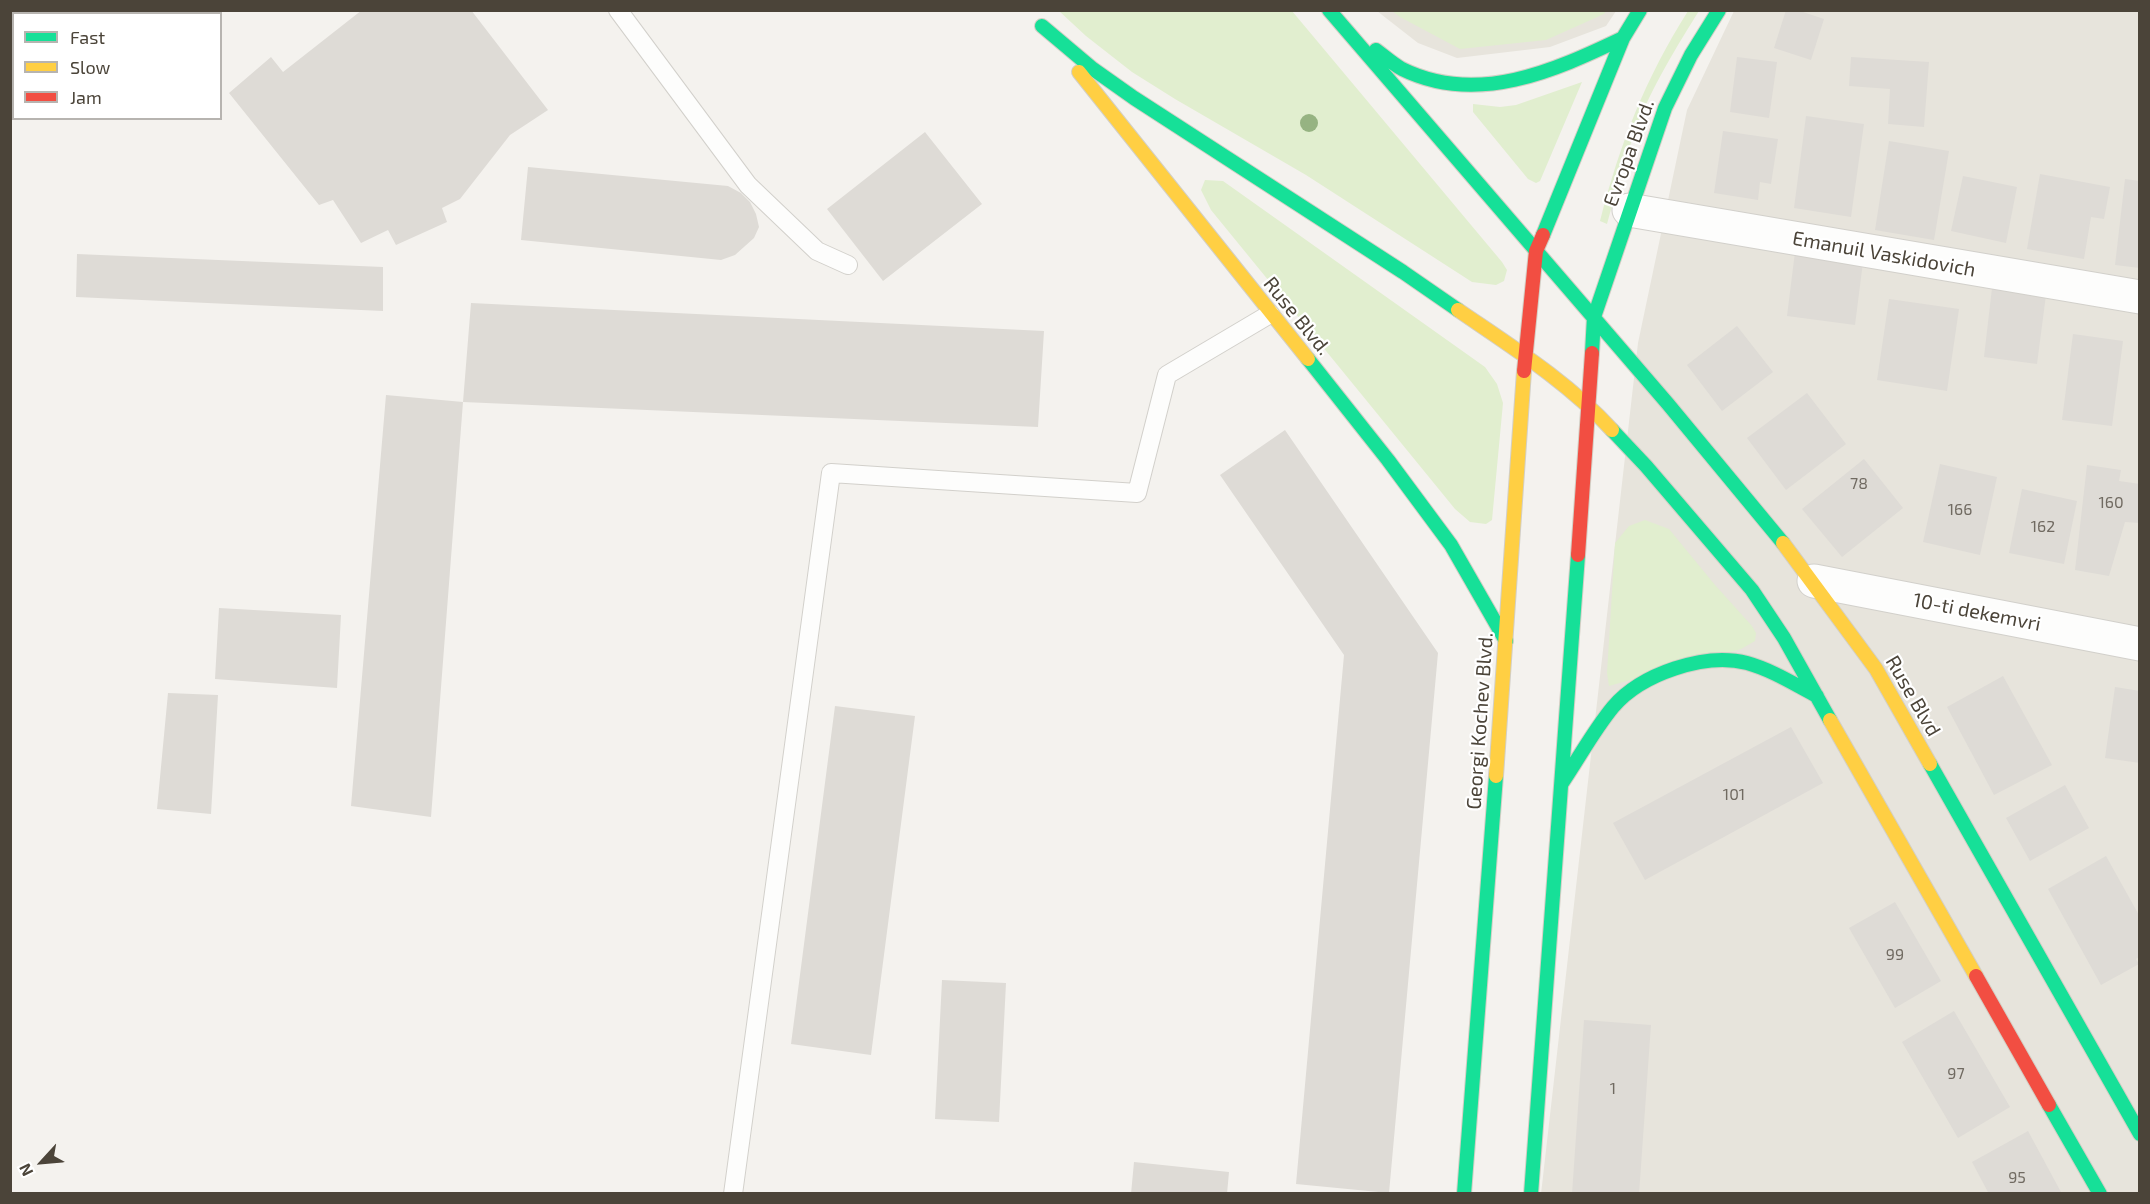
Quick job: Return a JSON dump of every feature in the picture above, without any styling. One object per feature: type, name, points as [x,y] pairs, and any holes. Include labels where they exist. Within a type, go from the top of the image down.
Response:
[{"type":"main road","points":[[1329,10],[1594,317],[1531,1194]]},
{"type":"main road","points":[[1536,251],[1623,38],[1640,10]]},
{"type":"main road","name":"Evropa Blvd.","points":[[1594,317],[1665,108],[1691,55],[1719,10]]},
{"type":"main road","name":"Ruse Blvd.","points":[[1506,640],[1451,545],[1388,460],[1039,22],[1093,69],[1134,98],[1403,272],[1525,356],[1589,405]]},
{"type":"main road","points":[[1344,29],[1403,69],[1436,81],[1465,85],[1503,84],[1563,67],[1623,38]]},
{"type":"main road","name":"Georgi Kochev Blvd.","points":[[1464,1194],[1525,356],[1536,251]]},
{"type":"main road","name":"Ruse Blvd","points":[[1594,317],[1814,581],[1876,669],[2139,1134]]},
{"type":"main road","points":[[1589,405],[1646,466],[1752,590],[1784,638],[2100,1194]]},
{"type":"main road","points":[[1560,785],[1615,705],[1647,680],[1673,670],[1699,662],[1725,659],[1749,662],[1773,670],[1819,697]]},
{"type":"street","name":"Emanuil Vaskidovich","points":[[1629,210],[2139,297]]},
{"type":"street","name":"10-ti dekemvri","points":[[1814,581],[2139,644]]},
{"type":"lane","points":[[618,10],[748,185],[817,251],[848,265]]},
{"type":"lane","points":[[734,1194],[831,473],[1137,494],[1167,375],[1270,314]]},
{"type":"shaded area","points":[[1377,11],[1616,11],[1606,26],[1550,47],[1457,58],[1418,43]]},
{"type":"shaded area","points":[[1734,11],[2139,11],[2139,1193],[1541,1194],[1638,343],[1687,110]]},
{"type":"green space","points":[[1059,11],[1292,11],[1502,262],[1507,270],[1504,281],[1496,285],[1472,282],[1306,175],[1132,72],[1086,36]]},
{"type":"green space","points":[[1392,11],[1606,11],[1604,14],[1546,40],[1460,49]]},
{"type":"green space","points":[[1688,11],[1699,11],[1665,67],[1643,112],[1625,162],[1607,224],[1600,221],[1625,138],[1659,62]]},
{"type":"green space","points":[[1582,82],[1540,181],[1536,183],[1528,179],[1473,112],[1473,104],[1500,107],[1516,105]]},
{"type":"green space","points":[[1205,180],[1223,181],[1485,367],[1497,384],[1503,403],[1492,520],[1486,524],[1470,522],[1455,509],[1211,210],[1201,190]]},
{"type":"green space","points":[[1645,520],[1669,529],[1752,626],[1756,633],[1755,641],[1741,649],[1609,686],[1607,673],[1615,543],[1629,526]]},
{"type":"building","points":[[106,10],[172,10],[173,12],[104,12]]},
{"type":"building","points":[[362,10],[471,10],[548,110],[510,135],[460,199],[442,208],[447,222],[396,245],[388,230],[361,243],[333,200],[319,205],[229,93],[271,57],[283,72]]},
{"type":"building","points":[[1786,10],[1797,10],[1824,19],[1811,60],[1774,48]]},
{"type":"building","points":[[1737,57],[1777,62],[1769,118],[1730,112]]},
{"type":"building","points":[[1851,57],[1929,62],[1924,127],[1888,124],[1890,89],[1849,86]]},
{"type":"building","points":[[1806,116],[1864,124],[1851,217],[1794,208]]},
{"type":"building","points":[[1723,131],[1778,139],[1771,184],[1760,182],[1758,200],[1714,193]]},
{"type":"building","points":[[925,132],[982,204],[883,281],[827,209]]},
{"type":"building","points":[[1889,141],[1949,151],[1934,240],[1875,230]]},
{"type":"building","points":[[528,167],[728,186],[741,193],[750,202],[759,227],[754,238],[735,255],[721,260],[521,240]]},
{"type":"building","points":[[2040,174],[2110,187],[2104,219],[2091,217],[2084,259],[2027,249]]},
{"type":"building","points":[[1963,176],[2017,187],[2006,243],[1951,231]]},
{"type":"building","points":[[2125,179],[2140,181],[2140,268],[2115,265]]},
{"type":"building","points":[[1795,252],[1863,262],[1855,325],[1787,316]]},
{"type":"building","points":[[77,254],[383,267],[383,311],[76,297]]},
{"type":"building","points":[[1992,288],[2046,295],[2037,364],[1984,357]]},
{"type":"building","points":[[1889,299],[1959,309],[1947,391],[1877,380]]},
{"type":"building","points":[[471,303],[1044,331],[1038,427],[463,402]]},
{"type":"building","points":[[1737,326],[1773,372],[1722,411],[1687,365]]},
{"type":"building","points":[[2073,334],[2123,341],[2112,426],[2062,420]]},
{"type":"building","points":[[1807,393],[1846,444],[1786,490],[1747,438]]},
{"type":"building","points":[[386,395],[463,402],[431,817],[351,806]]},
{"type":"building","points":[[1285,430],[1438,653],[1389,1193],[1296,1184],[1344,655],[1220,475]]},
{"type":"building","points":[[1864,459],[1903,508],[1842,557],[1802,509]]},
{"type":"building","points":[[1940,464],[1997,477],[1980,555],[1923,542]]},
{"type":"building","points":[[2087,465],[2121,470],[2119,481],[2140,484],[2140,523],[2125,522],[2109,576],[2075,570]]},
{"type":"building","points":[[2022,489],[2077,501],[2064,564],[2009,553]]},
{"type":"building","points":[[219,608],[341,615],[337,688],[215,679]]},
{"type":"building","points":[[2003,676],[2052,765],[1994,795],[1947,707]]},
{"type":"building","points":[[2115,687],[2140,691],[2140,763],[2105,758]]},
{"type":"building","points":[[168,693],[218,695],[211,814],[157,809]]},
{"type":"building","points":[[835,706],[915,716],[871,1055],[791,1044]]},
{"type":"building","points":[[1791,727],[1823,783],[1645,880],[1613,823]]},
{"type":"building","points":[[2065,785],[2089,828],[2030,861],[2006,818]]},
{"type":"building","points":[[2106,856],[2140,917],[2140,956],[2136,959],[2139,964],[2101,985],[2048,889]]},
{"type":"building","points":[[1895,902],[1941,981],[1895,1008],[1849,928]]},
{"type":"building","points":[[942,980],[1006,983],[999,1122],[935,1119]]},
{"type":"building","points":[[1954,1011],[2010,1107],[1958,1138],[1902,1042]]},
{"type":"building","points":[[1584,1020],[1651,1025],[1639,1194],[1572,1194]]},
{"type":"building","points":[[2028,1131],[2062,1194],[1989,1194],[1972,1162]]},
{"type":"building","points":[[1134,1162],[1229,1172],[1227,1194],[1131,1194]]},
{"type":"traffic: fast","points":[[1329,10],[1668,404],[1783,543]]},
{"type":"traffic: fast","points":[[1543,235],[1623,38],[1640,10]]},
{"type":"traffic: fast","points":[[1592,353],[1594,317],[1665,108],[1691,55],[1719,10]]},
{"type":"traffic: fast","points":[[1042,26],[1093,69],[1134,98],[1458,310]]},
{"type":"traffic: fast","points":[[1376,50],[1402,69],[1430,80],[1458,84],[1487,84],[1515,80],[1543,72],[1623,38]]},
{"type":"traffic: fast","points":[[1308,359],[1388,460],[1451,545],[1506,641]]},
{"type":"traffic: fast","points":[[1612,430],[1646,466],[1752,590],[1784,638],[1830,720]]},
{"type":"traffic: fast","points":[[1531,1194],[1578,555]]},
{"type":"traffic: fast","points":[[1562,783],[1613,707],[1640,685],[1675,668],[1712,661],[1730,660],[1747,663],[1774,673],[1817,696]]},
{"type":"traffic: fast","points":[[1930,764],[2140,1134]]},
{"type":"traffic: fast","points":[[1464,1194],[1496,776]]},
{"type":"traffic: fast","points":[[2049,1105],[2100,1194]]},
{"type":"traffic: slow","points":[[1079,72],[1308,359]]},
{"type":"traffic: slow","points":[[1458,310],[1558,381],[1612,430]]},
{"type":"traffic: slow","points":[[1496,776],[1524,371]]},
{"type":"traffic: slow","points":[[1783,543],[1876,669],[1930,764]]},
{"type":"traffic: slow","points":[[1830,720],[1976,976]]},
{"type":"traffic: jam","points":[[1524,371],[1536,251],[1543,235]]},
{"type":"traffic: jam","points":[[1578,555],[1592,353]]},
{"type":"traffic: jam","points":[[1976,976],[2049,1105]]}]
